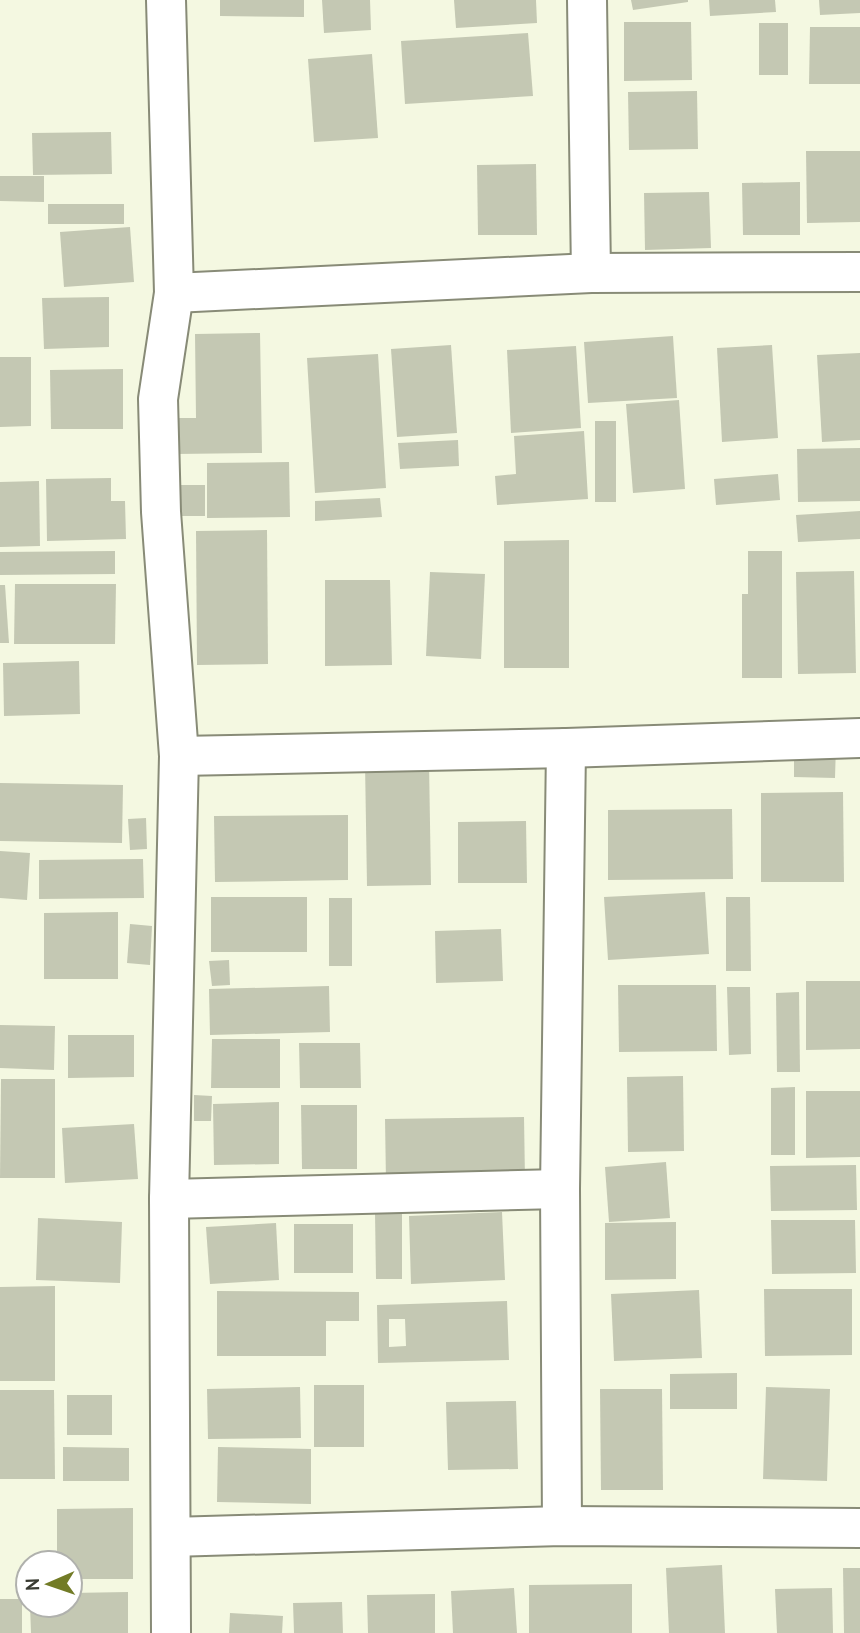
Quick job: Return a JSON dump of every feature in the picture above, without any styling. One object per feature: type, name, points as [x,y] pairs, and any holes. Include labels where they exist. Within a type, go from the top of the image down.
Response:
[{"type":"street","points":[[166,0],[174,293],[158,399],[161,512],[179,756],[169,1199],[172,1633]]},
{"type":"street","points":[[587,0],[592,273]]},
{"type":"street","points":[[174,293],[592,273],[860,272]]},
{"type":"street","points":[[179,756],[566,748],[860,738]]},
{"type":"street","points":[[562,1526],[560,1189],[566,748]]},
{"type":"street","points":[[169,1199],[560,1189]]},
{"type":"street","points":[[171,1538],[562,1526],[860,1528]]},
{"type":"building","points":[[220,0],[304,0],[304,17],[220,16]]},
{"type":"building","points":[[322,0],[370,0],[371,30],[324,33]]},
{"type":"building","points":[[454,0],[536,0],[537,23],[456,28]]},
{"type":"building","points":[[631,0],[688,0],[688,2],[633,10]]},
{"type":"building","points":[[709,0],[775,0],[776,12],[710,16]]},
{"type":"building","points":[[819,0],[860,0],[860,13],[820,15]]},
{"type":"building","points":[[624,22],[691,22],[692,80],[624,81]]},
{"type":"building","points":[[759,23],[788,23],[788,75],[759,75]]},
{"type":"building","points":[[810,27],[860,27],[860,84],[809,84]]},
{"type":"building","points":[[528,33],[533,96],[405,104],[401,41]]},
{"type":"building","points":[[372,54],[378,138],[314,142],[308,59]]},
{"type":"building","points":[[697,91],[698,149],[629,150],[628,92]]},
{"type":"building","points":[[111,132],[112,174],[33,175],[32,133]]},
{"type":"building","points":[[806,151],[860,151],[860,222],[807,223]]},
{"type":"building","points":[[536,164],[537,235],[478,235],[477,165]]},
{"type":"building","points":[[0,176],[44,176],[44,202],[0,201]]},
{"type":"building","points":[[800,182],[800,235],[743,235],[742,183]]},
{"type":"building","points":[[709,192],[711,248],[645,250],[644,193]]},
{"type":"building","points":[[48,204],[124,204],[124,224],[48,224]]},
{"type":"building","points":[[130,227],[134,282],[64,287],[60,232]]},
{"type":"building","points":[[109,297],[109,347],[44,349],[42,298]]},
{"type":"building","points":[[260,333],[262,453],[176,454],[175,418],[196,418],[195,334]]},
{"type":"building","points":[[673,336],[677,398],[588,403],[584,342]]},
{"type":"building","points":[[451,345],[457,433],[397,437],[391,349]]},
{"type":"building","points":[[772,345],[778,438],[722,442],[717,348]]},
{"type":"building","points":[[576,346],[581,428],[511,433],[507,350]]},
{"type":"building","points":[[860,353],[860,440],[822,442],[817,355]]},
{"type":"building","points":[[378,354],[386,488],[315,493],[307,358]]},
{"type":"building","points":[[0,357],[31,357],[31,426],[0,427]]},
{"type":"building","points":[[123,369],[123,429],[51,429],[50,370]]},
{"type":"building","points":[[679,400],[685,489],[633,493],[626,404]]},
{"type":"building","points":[[595,421],[616,421],[616,502],[595,502]]},
{"type":"building","points":[[584,431],[588,499],[497,505],[495,476],[516,474],[514,436]]},
{"type":"building","points":[[458,440],[459,466],[400,469],[398,443]]},
{"type":"building","points":[[860,448],[860,501],[798,502],[797,449]]},
{"type":"building","points":[[289,462],[290,517],[207,518],[207,463]]},
{"type":"building","points":[[778,474],[780,500],[716,505],[714,479]]},
{"type":"building","points":[[111,478],[111,501],[125,501],[126,539],[47,541],[46,479]]},
{"type":"building","points":[[39,481],[40,546],[0,547],[0,482]]},
{"type":"building","points":[[176,485],[205,485],[205,516],[176,516]]},
{"type":"building","points":[[380,498],[382,517],[315,521],[315,501]]},
{"type":"building","points":[[860,511],[860,539],[798,542],[796,515]]},
{"type":"building","points":[[267,530],[268,664],[197,665],[196,531]]},
{"type":"building","points":[[569,540],[569,668],[504,668],[504,541]]},
{"type":"building","points":[[115,551],[115,574],[0,575],[0,552]]},
{"type":"building","points":[[748,551],[782,551],[782,678],[742,678],[742,594],[748,594]]},
{"type":"building","points":[[854,571],[856,673],[798,674],[796,572]]},
{"type":"building","points":[[430,572],[485,574],[481,659],[426,656]]},
{"type":"building","points":[[325,580],[390,580],[392,665],[325,666]]},
{"type":"building","points":[[15,584],[116,584],[115,644],[14,644]]},
{"type":"building","points":[[0,585],[5,585],[9,643],[0,643]]},
{"type":"building","points":[[79,661],[80,714],[4,716],[3,663]]},
{"type":"building","points":[[794,745],[836,745],[835,778],[794,777]]},
{"type":"building","points":[[429,762],[431,885],[367,886],[365,763]]},
{"type":"building","points":[[0,783],[123,785],[122,843],[0,841]]},
{"type":"building","points":[[843,792],[844,882],[761,882],[761,793]]},
{"type":"building","points":[[732,809],[733,879],[608,880],[608,810]]},
{"type":"building","points":[[348,815],[348,880],[215,882],[214,816]]},
{"type":"building","points":[[146,818],[147,849],[130,850],[128,819]]},
{"type":"building","points":[[526,821],[527,883],[458,883],[458,822]]},
{"type":"building","points":[[0,851],[30,853],[27,900],[0,898]]},
{"type":"building","points":[[143,859],[144,898],[39,899],[39,860]]},
{"type":"building","points":[[705,892],[709,954],[608,960],[604,897]]},
{"type":"building","points":[[211,897],[307,897],[307,952],[211,952]]},
{"type":"building","points":[[726,897],[750,897],[751,971],[726,971]]},
{"type":"building","points":[[329,898],[352,898],[352,966],[329,966]]},
{"type":"building","points":[[118,912],[118,979],[44,979],[44,913]]},
{"type":"building","points":[[130,924],[152,926],[150,965],[127,963]]},
{"type":"building","points":[[501,929],[503,981],[436,983],[435,931]]},
{"type":"building","points":[[229,960],[230,985],[212,986],[209,961]]},
{"type":"building","points":[[806,981],[860,981],[860,1049],[806,1050]]},
{"type":"building","points":[[618,985],[716,985],[717,1051],[619,1052]]},
{"type":"building","points":[[329,986],[330,1032],[210,1035],[209,989]]},
{"type":"building","points":[[727,987],[750,987],[751,1054],[729,1055]]},
{"type":"building","points":[[799,992],[800,1072],[777,1072],[776,993]]},
{"type":"building","points":[[0,1025],[55,1026],[54,1070],[0,1068]]},
{"type":"building","points":[[68,1035],[134,1035],[134,1077],[68,1078]]},
{"type":"building","points":[[212,1039],[280,1039],[280,1088],[211,1088]]},
{"type":"building","points":[[299,1043],[360,1043],[361,1088],[300,1088]]},
{"type":"building","points":[[683,1076],[684,1151],[628,1152],[627,1077]]},
{"type":"building","points":[[1,1079],[55,1079],[55,1178],[0,1178]]},
{"type":"building","points":[[795,1087],[795,1155],[771,1155],[771,1088]]},
{"type":"building","points":[[806,1091],[860,1091],[860,1157],[806,1158]]},
{"type":"building","points":[[194,1095],[212,1096],[211,1121],[194,1121]]},
{"type":"building","points":[[279,1102],[279,1164],[214,1165],[213,1104]]},
{"type":"building","points":[[301,1105],[357,1105],[357,1169],[302,1169]]},
{"type":"building","points":[[524,1117],[525,1181],[386,1183],[385,1119]]},
{"type":"building","points":[[134,1124],[138,1179],[65,1183],[62,1128]]},
{"type":"building","points":[[666,1162],[670,1218],[609,1222],[605,1167]]},
{"type":"building","points":[[856,1165],[857,1210],[771,1211],[770,1166]]},
{"type":"building","points":[[502,1212],[505,1280],[411,1284],[409,1216]]},
{"type":"building","points":[[375,1213],[402,1213],[402,1279],[376,1279]]},
{"type":"building","points":[[38,1218],[122,1222],[120,1283],[36,1280]]},
{"type":"building","points":[[771,1220],[855,1220],[856,1273],[772,1274]]},
{"type":"building","points":[[676,1222],[676,1279],[605,1280],[605,1223]]},
{"type":"building","points":[[276,1223],[279,1280],[210,1284],[206,1227]]},
{"type":"building","points":[[294,1224],[353,1224],[353,1273],[294,1273]]},
{"type":"building","points":[[55,1286],[55,1381],[0,1381],[0,1287]]},
{"type":"building","points":[[764,1289],[852,1289],[852,1355],[765,1356]]},
{"type":"building","points":[[699,1290],[702,1358],[614,1361],[611,1294]]},
{"type":"building","points":[[217,1291],[359,1292],[359,1321],[326,1321],[326,1356],[217,1356]]},
{"type":"building","points":[[507,1301],[509,1360],[378,1363],[377,1305]],"holes":[[[389,1319],[405,1319],[406,1346],[389,1347]]]},
{"type":"building","points":[[737,1373],[737,1409],[670,1409],[670,1374]]},
{"type":"building","points":[[314,1385],[364,1385],[364,1447],[314,1447]]},
{"type":"building","points":[[300,1387],[301,1438],[208,1439],[207,1389]]},
{"type":"building","points":[[766,1387],[830,1389],[827,1481],[763,1479]]},
{"type":"building","points":[[600,1389],[662,1389],[663,1490],[601,1490]]},
{"type":"building","points":[[0,1390],[54,1390],[55,1479],[0,1479]]},
{"type":"building","points":[[67,1395],[112,1395],[112,1435],[67,1435]]},
{"type":"building","points":[[516,1401],[518,1469],[448,1470],[446,1402]]},
{"type":"building","points":[[63,1447],[129,1448],[129,1481],[63,1481]]},
{"type":"building","points":[[218,1447],[311,1449],[311,1504],[217,1502]]},
{"type":"building","points":[[133,1508],[133,1579],[84,1579],[84,1549],[57,1549],[57,1509]]},
{"type":"building","points":[[722,1565],[725,1633],[669,1633],[666,1568]]},
{"type":"building","points":[[843,1568],[860,1568],[860,1633],[844,1633]]},
{"type":"building","points":[[632,1584],[632,1633],[529,1633],[529,1585]]},
{"type":"building","points":[[514,1588],[517,1633],[453,1633],[451,1591]]},
{"type":"building","points":[[832,1588],[833,1633],[777,1633],[775,1589]]},
{"type":"building","points":[[128,1592],[128,1633],[31,1633],[30,1619],[84,1619],[84,1593]]},
{"type":"building","points":[[435,1594],[435,1633],[368,1633],[367,1595]]},
{"type":"building","points":[[0,1599],[14,1599],[14,1619],[22,1619],[22,1633],[0,1633]]},
{"type":"building","points":[[342,1602],[343,1633],[294,1633],[293,1603]]},
{"type":"building","points":[[230,1613],[283,1616],[282,1633],[229,1633]]}]
